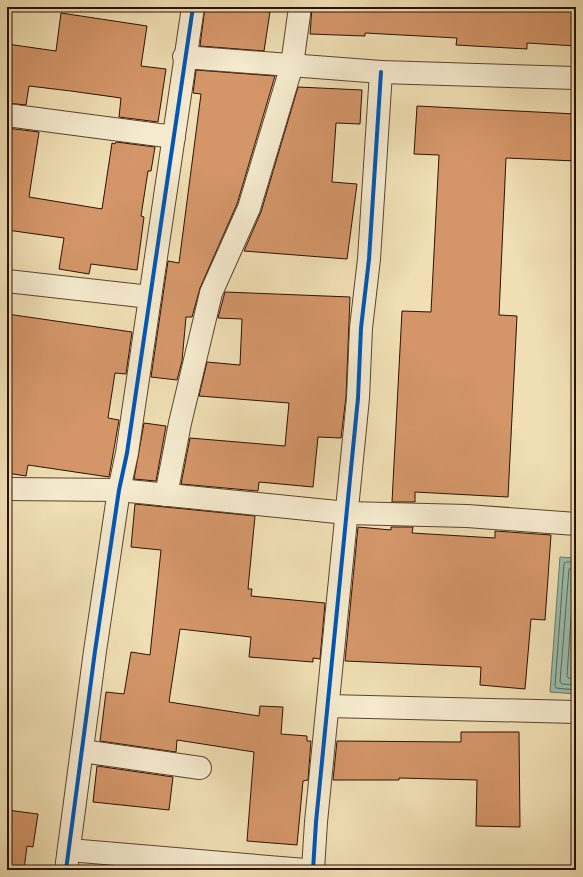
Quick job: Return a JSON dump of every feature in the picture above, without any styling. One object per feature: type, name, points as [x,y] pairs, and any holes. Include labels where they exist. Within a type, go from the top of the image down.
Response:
[{"type":"street","points":[[193,7],[184,57],[174,137],[127,453],[119,490],[68,860],[305,870]]},
{"type":"street","points":[[166,495],[180,423],[211,293],[249,208],[292,65],[300,7]]},
{"type":"street","points":[[184,57],[382,72],[576,78]]},
{"type":"street","points":[[313,870],[316,822],[358,398],[361,328],[368,259],[382,72]]},
{"type":"street","points":[[7,115],[174,137]]},
{"type":"street","points":[[7,281],[150,297]]},
{"type":"street","points":[[7,489],[119,490],[347,513],[467,516],[576,524]]},
{"type":"street","points":[[328,706],[576,712]]},
{"type":"street","points":[[82,751],[200,768]]},
{"type":"water","points":[[560,557],[576,558],[576,694],[550,692]]},
{"type":"building","points":[[205,7],[239,7],[270,12],[264,51],[200,46]]},
{"type":"building","points":[[312,7],[576,7],[576,46],[527,43],[527,49],[456,45],[457,38],[365,33],[365,36],[310,34]]},
{"type":"building","points":[[61,13],[147,26],[141,66],[166,69],[158,122],[119,117],[121,98],[71,91],[29,86],[26,105],[7,103],[7,44],[56,51]]},
{"type":"building","points":[[196,70],[275,76],[237,204],[200,288],[192,317],[186,317],[182,361],[177,380],[151,377],[168,261],[179,263],[201,94],[193,93]]},
{"type":"building","points":[[298,87],[362,90],[360,124],[336,123],[332,182],[357,184],[347,259],[244,251],[261,212]]},
{"type":"building","points":[[417,106],[576,114],[576,161],[506,158],[499,315],[517,316],[508,497],[415,492],[415,502],[392,502],[402,311],[431,312],[439,155],[414,154]]},
{"type":"building","points":[[7,128],[39,132],[29,197],[102,209],[112,143],[115,144],[116,142],[155,147],[151,171],[148,171],[141,216],[144,217],[137,270],[91,264],[89,274],[59,269],[64,238],[7,230]]},
{"type":"building","points":[[225,292],[350,297],[346,397],[341,438],[318,437],[313,487],[259,482],[258,491],[181,484],[190,438],[285,446],[289,403],[199,396],[207,362],[240,365],[242,319],[218,318]]},
{"type":"building","points":[[7,314],[132,332],[126,374],[115,373],[108,418],[119,420],[109,477],[28,465],[26,476],[7,473]]},
{"type":"building","points":[[144,423],[166,426],[156,481],[134,479]]},
{"type":"building","points":[[135,504],[255,516],[248,589],[252,589],[251,596],[325,603],[320,659],[313,658],[313,662],[249,657],[251,637],[180,629],[169,702],[259,716],[260,706],[283,707],[281,734],[307,736],[307,741],[311,741],[308,780],[303,781],[297,845],[247,841],[254,752],[177,740],[176,752],[100,741],[106,692],[124,694],[131,652],[150,655],[161,550],[131,547]]},
{"type":"building","points":[[358,527],[391,530],[391,527],[413,527],[412,533],[495,538],[495,531],[551,535],[545,620],[531,619],[525,689],[480,685],[481,667],[345,661]]},
{"type":"building","points":[[461,732],[519,732],[520,827],[476,826],[477,780],[399,778],[399,780],[333,780],[337,741],[461,742]]},
{"type":"building","points":[[97,766],[173,777],[169,810],[93,802]]},
{"type":"building","points":[[7,810],[38,814],[33,847],[27,846],[24,870],[7,870]]},
{"type":"cycle path","points":[[66,870],[95,651],[119,490],[127,453],[193,7]]},
{"type":"cycle path","points":[[313,870],[316,822],[358,398],[361,328],[369,259],[381,72]]}]
